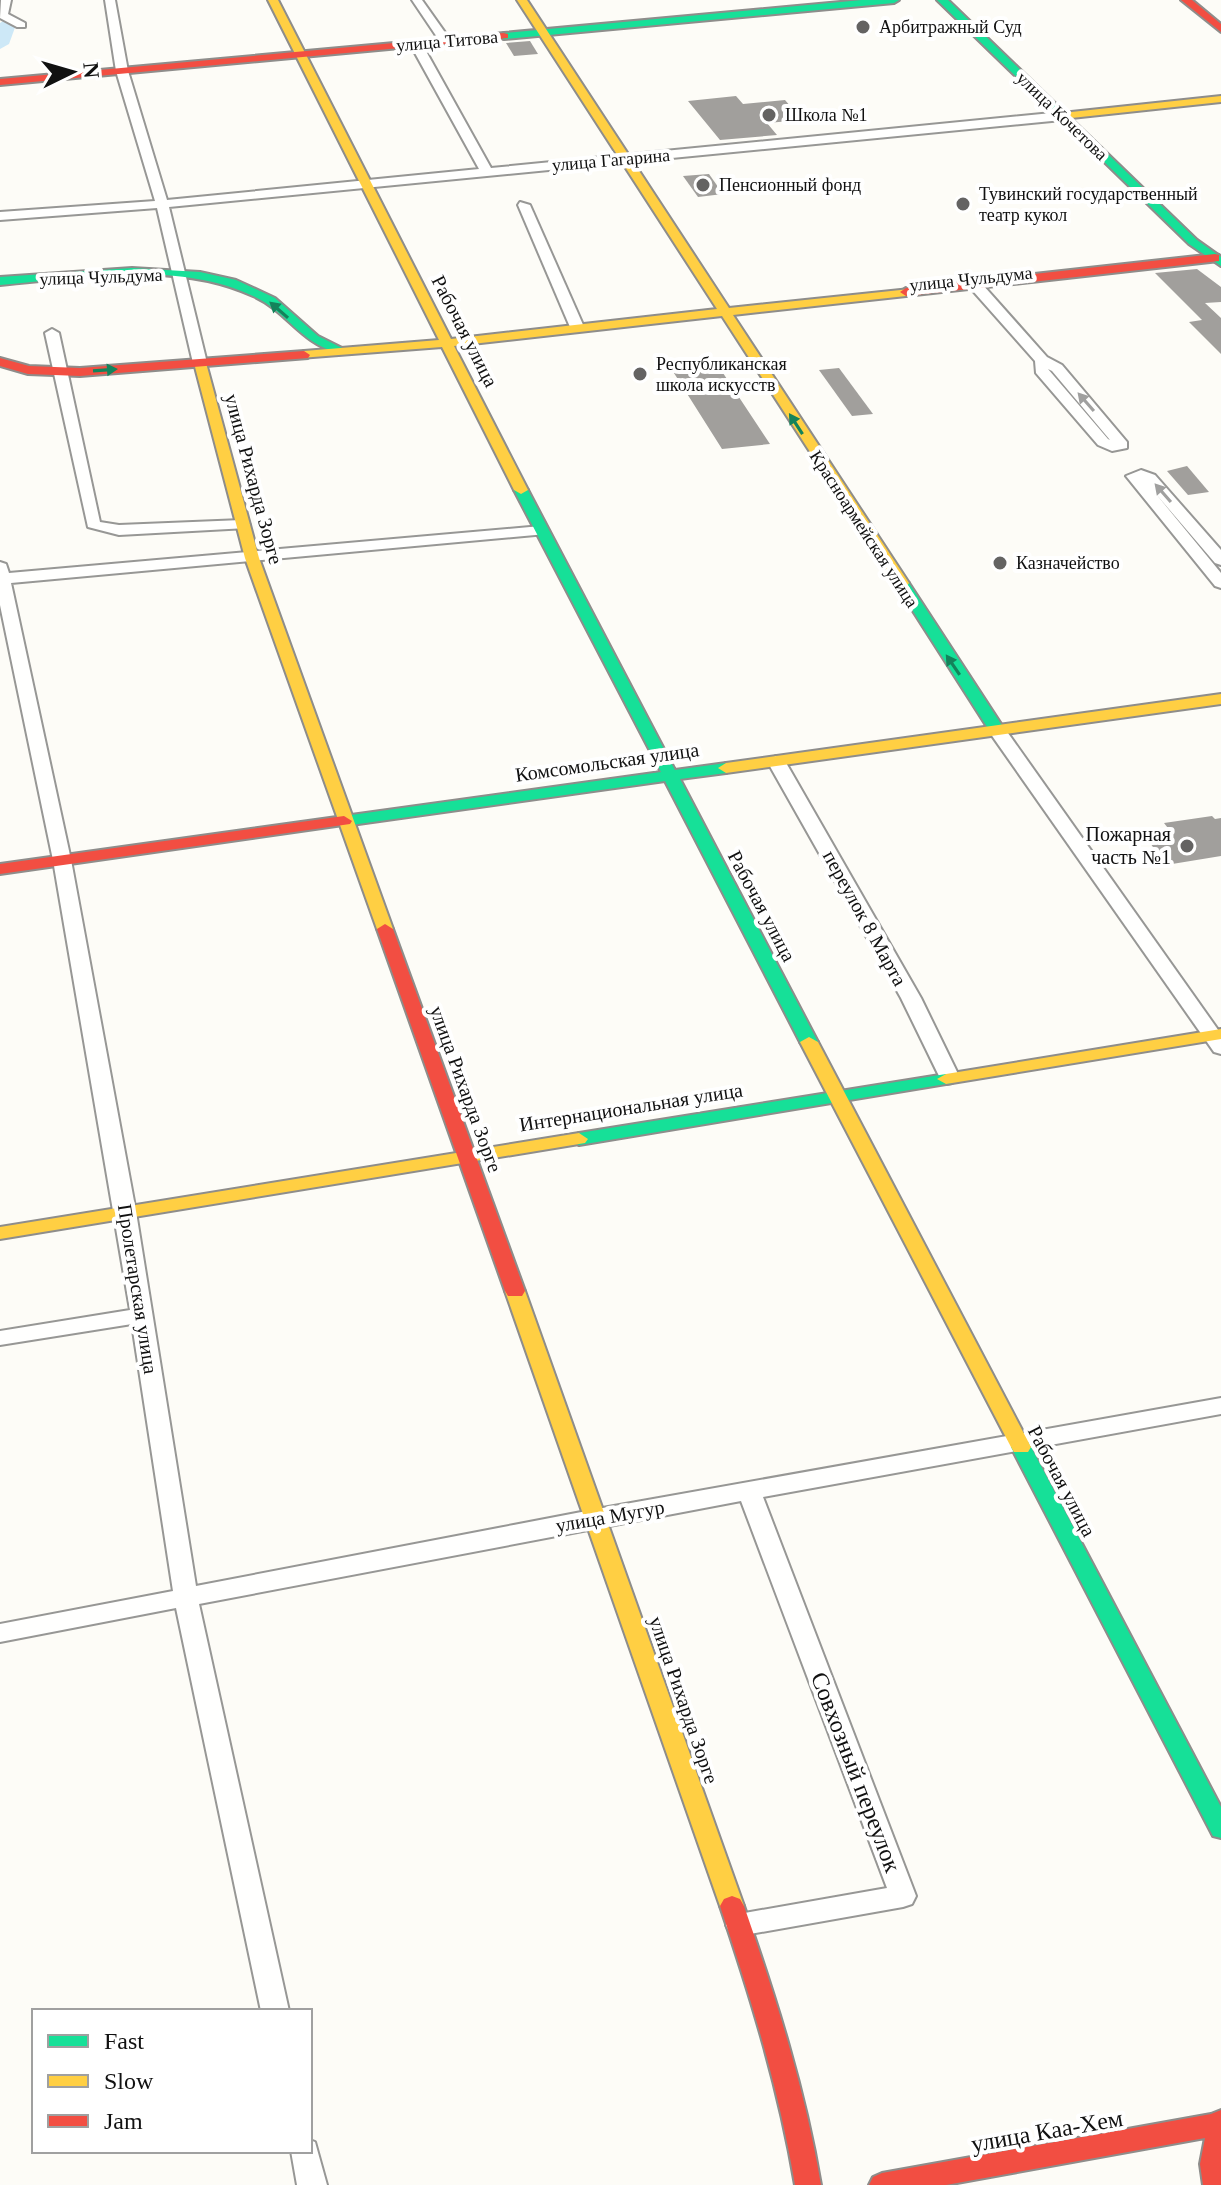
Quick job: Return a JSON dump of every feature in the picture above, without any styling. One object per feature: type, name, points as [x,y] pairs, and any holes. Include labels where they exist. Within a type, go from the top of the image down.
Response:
[{"type":"main road","name":"Рабочая улица","points":[[273,0],[541,531],[671,775],[1015,1441],[1221,1829]]},
{"type":"main road","name":"Красноармейская улица","points":[[522,0],[997,730]]},
{"type":"main road","name":"улица Титова","points":[[0,82],[894,0]]},
{"type":"main road","name":"улица Кочетова","points":[[942,0],[1062,116],[1217,256]]},
{"type":"main road","points":[[1186,0],[1221,29]]},
{"type":"main road","name":"улица Гагарина","points":[[1062,116],[1221,99]]},
{"type":"main road","name":"улица Чульдума","points":[[0,362],[28,370],[61,372],[200,363],[307,349],[370,351],[1217,256]]},
{"type":"main road","name":"улица Чульдума","points":[[0,281],[123,274],[178,275],[215,281],[261,295],[307,349]]},
{"type":"main road","name":"улица Рихарда Зорге","points":[[200,363],[252,558],[597,1518],[766,2004],[803,2152],[808,2185]]},
{"type":"main road","name":"Комсомольская улица","points":[[0,869],[1221,699]]},
{"type":"main road","name":"Интернациональная улица","points":[[0,1233],[950,1078],[1218,1039]]},
{"type":"main road","points":[[1216,2185],[1213,2164],[1221,2124]]},
{"type":"main road","name":"улица Каа-Хем","points":[[882,2185],[1221,2124]]},
{"type":"street","points":[[6,0],[2,15],[21,25]]},
{"type":"street","name":"улица Рихарда Зорге","points":[[110,0],[122,71],[162,204],[200,363]]},
{"type":"street","points":[[417,0],[445,41]]},
{"type":"street","points":[[416,44],[487,172]]},
{"type":"street","name":"улица Гагарина","points":[[0,216],[162,204],[1062,116]]},
{"type":"street","points":[[524,205],[577,327]]},
{"type":"street","points":[[973,282],[1042,360],[1057,368],[1122,445],[1110,447],[1103,442],[1041,370],[1042,360]]},
{"type":"street","points":[[52,333],[93,524],[119,530],[242,525]]},
{"type":"street","points":[[1221,560],[1150,478],[1134,475],[1135,481],[1221,583]]},
{"type":"street","points":[[1178,532],[1195,530]]},
{"type":"street","points":[[0,575],[252,558],[541,531]]},
{"type":"street","name":"Пролетарская улица","points":[[0,575],[62,860],[126,1212],[186,1600],[275,2009]]},
{"type":"street","name":"Красноармейская улица","points":[[997,730],[1218,1039]]},
{"type":"street","name":"переулок 8 Марта","points":[[776,761],[911,998],[950,1078]]},
{"type":"street","points":[[0,1338],[143,1315]]},
{"type":"street","name":"улица Мугур","points":[[0,1633],[186,1600],[597,1518],[1221,1406]]},
{"type":"street","name":"Совхозный переулок","points":[[739,1925],[903,1896],[749,1491]]},
{"type":"street","points":[[305,2153],[312,2185]]},
{"type":"building","points":[[530,41],[538,54],[514,56],[506,43]]},
{"type":"building","name":"Школа №1","points":[[736,96],[743,104],[785,100],[802,120],[767,123],[777,135],[720,140],[688,101]]},
{"type":"building","name":"Пенсионный фонд","points":[[709,174],[723,194],[698,197],[683,176]]},
{"type":"building","points":[[1197,269],[1221,287],[1221,302],[1205,303],[1221,318],[1221,354],[1189,322],[1202,320],[1155,273]]},
{"type":"building","points":[[705,358],[723,373],[770,444],[722,449],[667,362]]},
{"type":"building","points":[[839,368],[873,414],[852,416],[819,370]]},
{"type":"building","points":[[1187,466],[1209,492],[1188,495],[1167,471]]},
{"type":"building","name":"Пожарная часть №1","points":[[1212,816],[1221,818],[1221,856],[1166,865],[1145,836],[1171,832],[1164,823]]},
{"type":"waterway","points":[[0,44],[9,22]]},
{"type":"traffic: fast","points":[[504,36],[894,0]]},
{"type":"traffic: fast","points":[[942,0],[1193,242],[1221,262]]},
{"type":"traffic: fast","points":[[0,281],[132,272],[200,276],[232,283],[260,294],[280,308],[304,332],[338,349]]},
{"type":"traffic: fast","points":[[521,490],[809,1042]]},
{"type":"traffic: fast","points":[[902,583],[997,730]]},
{"type":"traffic: fast","points":[[344,821],[726,768]]},
{"type":"traffic: fast","points":[[579,1139],[946,1079]]},
{"type":"traffic: fast","points":[[1021,1447],[1221,1829]]},
{"type":"traffic: slow","points":[[273,0],[521,490]]},
{"type":"traffic: slow","points":[[522,0],[902,583]]},
{"type":"traffic: slow","points":[[1062,116],[1221,99]]},
{"type":"traffic: slow","points":[[304,355],[401,348],[906,292]]},
{"type":"traffic: slow","points":[[200,363],[252,558],[385,929]]},
{"type":"traffic: slow","points":[[726,768],[1221,699]]},
{"type":"traffic: slow","points":[[946,1079],[1221,1034]]},
{"type":"traffic: slow","points":[[809,1042],[1021,1447]]},
{"type":"traffic: slow","points":[[0,1233],[579,1139]]},
{"type":"traffic: slow","points":[[515,1291],[732,1906]]},
{"type":"traffic: jam","points":[[1186,0],[1221,29]]},
{"type":"traffic: jam","points":[[0,82],[504,36]]},
{"type":"traffic: jam","points":[[906,292],[1215,258]]},
{"type":"traffic: jam","points":[[0,362],[28,370],[80,372],[304,355]]},
{"type":"traffic: jam","points":[[0,869],[344,821]]},
{"type":"traffic: jam","points":[[385,929],[515,1291]]},
{"type":"traffic: jam","points":[[732,1906],[777,2044],[795,2114],[808,2185]]},
{"type":"traffic: jam","points":[[1216,2185],[1213,2164],[1221,2121]]},
{"type":"traffic: jam","points":[[882,2185],[1221,2124]]},
{"type":"place","name":"Арбитражный Суд","points":[[863,27]]},
{"type":"place","name":"Школа №1","points":[[769,115]]},
{"type":"place","name":"Пенсионный фонд","points":[[703,185]]},
{"type":"place","name":"Тувинский государственный театр кукол","points":[[963,204]]},
{"type":"place","name":"Республиканская школа искусств","points":[[640,374]]},
{"type":"place","name":"Казначейство","points":[[1000,563]]},
{"type":"place","name":"Пожарная часть №1","points":[[1187,846]]}]
